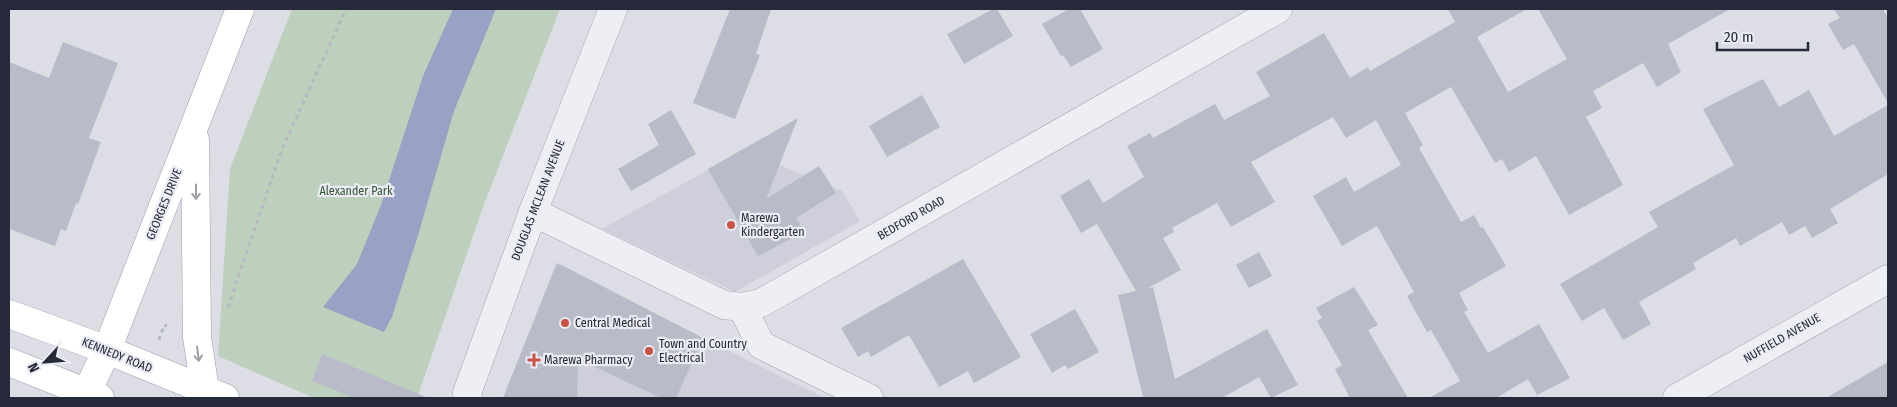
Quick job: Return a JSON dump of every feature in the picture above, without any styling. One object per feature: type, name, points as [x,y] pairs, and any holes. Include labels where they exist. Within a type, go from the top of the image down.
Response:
[{"type":"main road","name":"GEORGES DRIVE","points":[[90,396],[240,9]]},
{"type":"main road","points":[[195,126],[197,337],[215,394]]},
{"type":"main road","name":"KENNEDY ROAD","points":[[9,314],[107,350],[215,394]]},
{"type":"main road","points":[[9,362],[90,396]]},
{"type":"street","name":"DOUGLAS MCLEAN AVENUE","points":[[465,396],[532,212],[613,9]]},
{"type":"street","name":"BEDFORD ROAD","points":[[532,212],[724,305],[742,307],[760,303],[781,293],[1278,9]]},
{"type":"street","name":"NUFFIELD AVENUE","points":[[1677,398],[1888,279]]},
{"type":"street","points":[[742,307],[761,345],[869,398]]},
{"type":"path","points":[[225,316],[282,149],[346,9]]},
{"type":"path","points":[[149,368],[164,325],[197,337]]},
{"type":"shaded area","name":"Marewa Kindergarten","points":[[744,150],[842,191],[860,221],[735,292],[602,229]]},
{"type":"shaded area","points":[[562,265],[703,338],[825,398],[503,398],[554,269]]},
{"type":"green space","name":"Alexander Park","points":[[292,9],[560,9],[483,207],[417,398],[314,398],[218,356],[230,169]]},
{"type":"water","points":[[453,9],[496,9],[454,111],[419,232],[392,317],[384,332],[323,307],[357,264],[381,205],[423,76]]},
{"type":"building","points":[[730,9],[771,9],[756,54],[760,55],[735,119],[693,103]]},
{"type":"building","points":[[993,9],[997,9],[1013,36],[964,64],[947,34]]},
{"type":"building","points":[[1069,9],[1080,9],[1103,49],[1071,67],[1063,55],[1061,56],[1042,24]]},
{"type":"building","points":[[1448,9],[1527,9],[1477,37],[1508,92],[1567,59],[1538,9],[1730,9],[1668,44],[1681,72],[1657,87],[1643,63],[1593,91],[1602,108],[1586,117],[1623,185],[1569,215],[1536,156],[1509,172],[1502,159],[1495,163],[1451,87],[1405,113],[1423,145],[1419,148],[1461,222],[1474,215],[1506,266],[1459,293],[1468,310],[1464,312],[1488,353],[1539,324],[1570,378],[1537,395],[1528,379],[1496,398],[1429,398],[1460,381],[1431,330],[1427,332],[1407,296],[1414,292],[1377,226],[1342,246],[1313,196],[1346,177],[1354,192],[1401,165],[1376,120],[1346,138],[1333,117],[1251,162],[1275,202],[1231,227],[1217,203],[1172,228],[1174,232],[1163,238],[1181,270],[1146,289],[1153,287],[1175,379],[1267,329],[1298,385],[1271,398],[1259,377],[1222,398],[1141,398],[1143,397],[1118,295],[1136,291],[1097,224],[1081,233],[1060,196],[1089,179],[1103,203],[1144,177],[1127,146],[1150,133],[1153,138],[1215,104],[1224,120],[1270,96],[1256,72],[1324,33],[1350,78],[1368,67],[1370,71],[1455,22]]},
{"type":"building","points":[[1834,9],[1883,9],[1888,18],[1888,103],[1854,44],[1843,50],[1828,24],[1840,18]]},
{"type":"building","points":[[63,42],[118,63],[89,138],[101,142],[78,204],[76,203],[66,231],[61,229],[55,246],[9,229],[9,62],[49,78]]},
{"type":"building","points":[[1763,79],[1779,107],[1809,90],[1834,136],[1888,105],[1888,174],[1830,209],[1838,223],[1812,238],[1805,226],[1789,235],[1782,222],[1740,246],[1736,238],[1693,263],[1696,269],[1639,302],[1651,324],[1623,340],[1604,308],[1582,321],[1560,284],[1658,227],[1649,212],[1734,165],[1703,109]]},
{"type":"building","points":[[922,95],[940,127],[887,157],[869,126]]},
{"type":"building","points":[[671,110],[696,154],[631,191],[618,169],[659,145],[648,124]]},
{"type":"building","points":[[798,118],[766,199],[819,166],[836,193],[796,218],[804,232],[758,256],[708,169]]},
{"type":"building","points":[[1259,252],[1272,276],[1249,288],[1236,265]]},
{"type":"building","points":[[963,259],[1021,357],[974,383],[968,371],[939,387],[909,335],[871,357],[868,351],[858,357],[841,328]]},
{"type":"building","points":[[557,263],[703,338],[676,398],[661,398],[578,359],[577,398],[503,398]]},
{"type":"building","points":[[1354,287],[1378,325],[1368,330],[1408,398],[1350,398],[1335,369],[1342,365],[1317,321],[1322,318],[1316,308]]},
{"type":"building","points":[[1075,309],[1099,352],[1068,369],[1065,365],[1052,373],[1030,334]]},
{"type":"building","points":[[322,354],[426,398],[355,398],[312,381]]},
{"type":"building","points":[[1888,362],[1888,398],[1826,398]]},
{"type":"place","name":"Marewa Kindergarten","points":[[731,225]]},
{"type":"place","name":"Central Medical","points":[[565,323]]},
{"type":"place","name":"Town and Country Electrical","points":[[649,351]]},
{"type":"place","name":"Marewa Pharmacy","points":[[534,360]]}]
